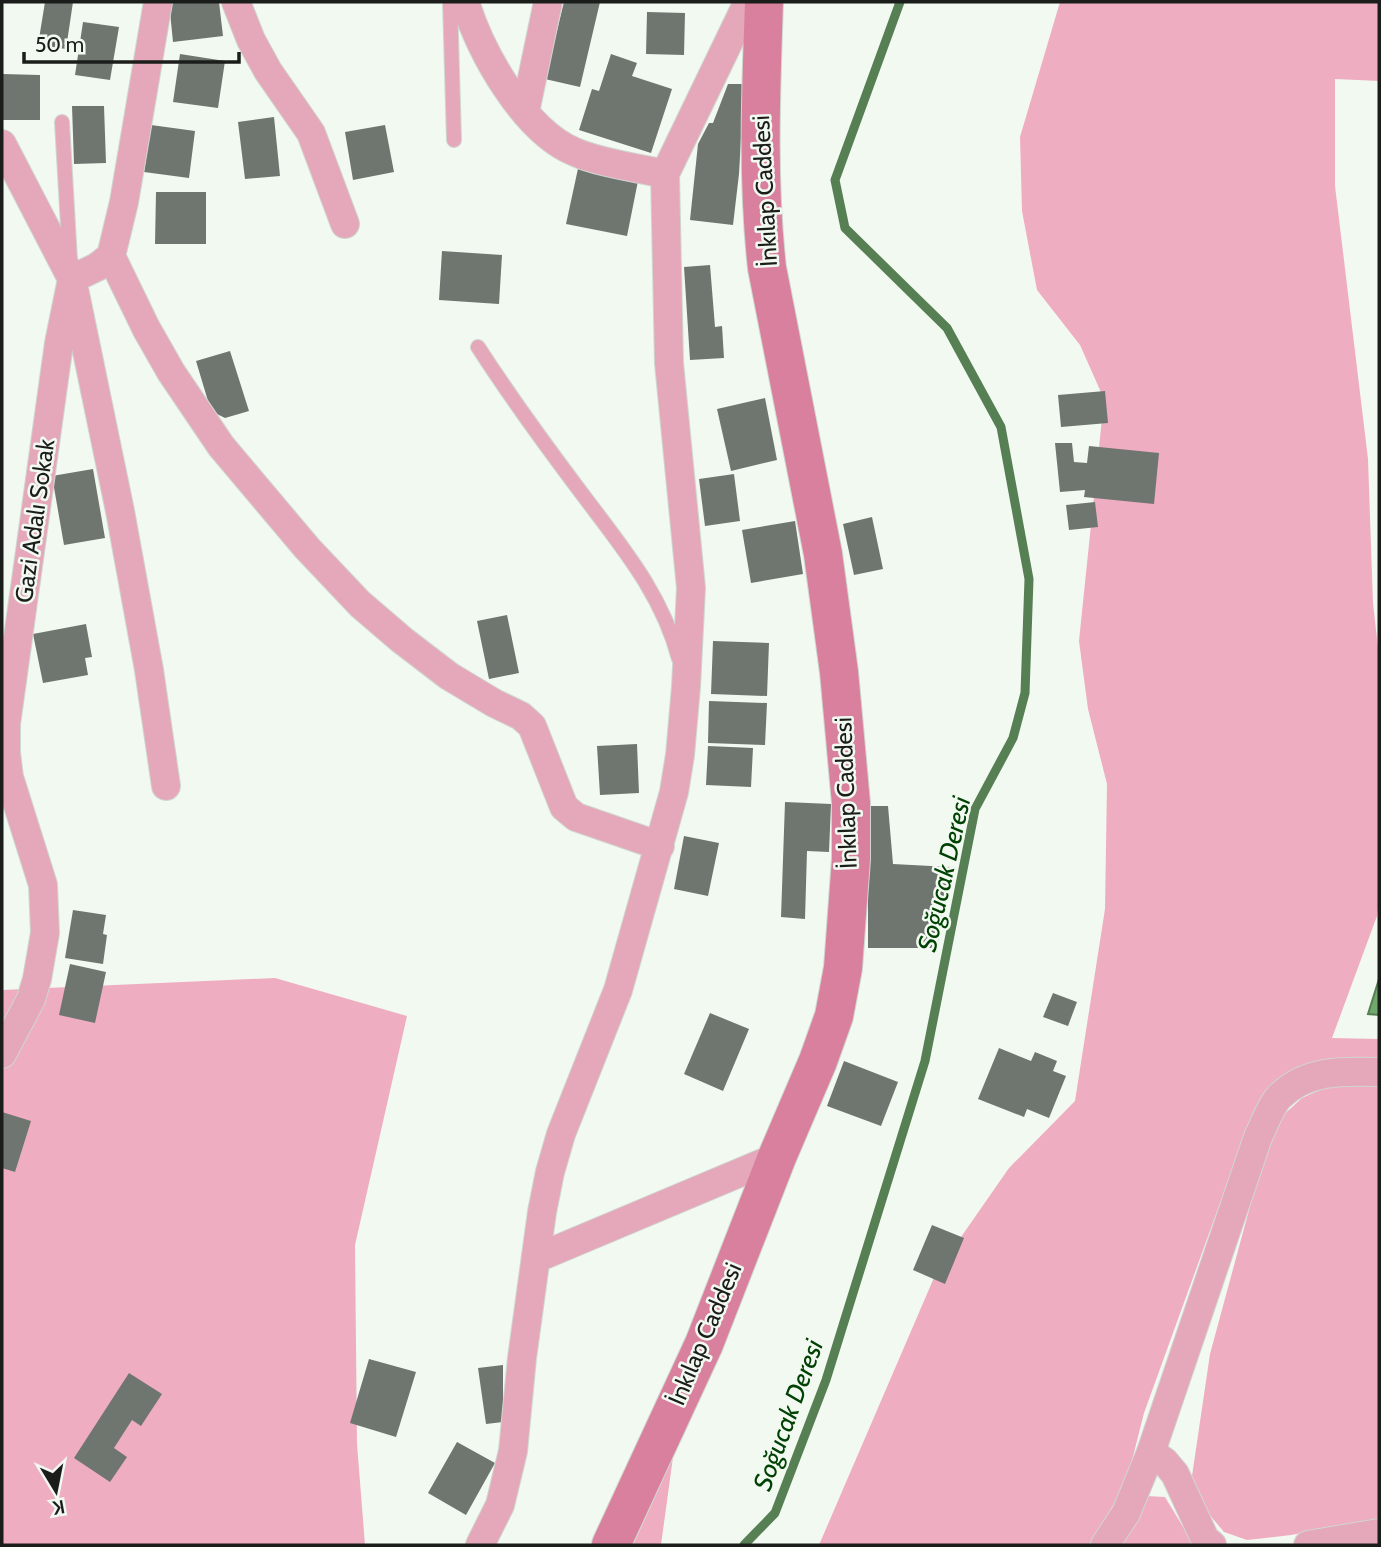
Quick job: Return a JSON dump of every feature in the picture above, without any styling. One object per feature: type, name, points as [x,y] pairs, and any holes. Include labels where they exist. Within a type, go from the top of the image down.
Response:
[{"type":"street","points":[[72,279],[97,267],[111,256],[124,202],[158,2]]},
{"type":"street","points":[[236,2],[251,40],[268,71],[311,132],[345,224]]},
{"type":"street","points":[[465,2],[502,80],[525,112],[556,142],[576,153],[665,174]]},
{"type":"street","points":[[525,112],[548,2]]},
{"type":"street","points":[[480,1545],[500,1505],[513,1451],[522,1358],[542,1212],[561,1134],[618,990],[674,792],[686,687],[691,589],[669,363],[665,174],[748,2]]},
{"type":"street","name":"İnkılap Caddesi","points":[[611,1545],[704,1344],[777,1157],[818,1061],[834,1016],[843,968],[851,859],[851,803],[839,672],[823,555],[767,268],[759,159],[764,2]]},
{"type":"street","points":[[2,144],[72,279],[120,511],[149,670],[166,786]]},
{"type":"street","points":[[111,256],[146,328],[221,446],[307,548],[360,604],[402,640],[449,676],[521,716],[532,726],[564,807],[576,817],[660,846]]},
{"type":"street","name":"Gazi Adalı Sokak","points":[[2,1054],[31,999],[45,933],[43,885],[9,777],[4,729],[59,343],[72,279]]},
{"type":"street","points":[[1105,1545],[1126,1513],[1151,1452],[1258,1137],[1278,1098],[1309,1077],[1333,1071],[1379,1072]]},
{"type":"street","points":[[537,1258],[777,1157]]},
{"type":"street","points":[[1151,1452],[1175,1474],[1205,1539],[1212,1545]]},
{"type":"street","points":[[1308,1545],[1379,1533]]},
{"type":"lane","points":[[450,2],[454,140]]},
{"type":"lane","points":[[62,122],[72,279]]},
{"type":"lane","points":[[478,347],[514,402],[640,570],[674,639],[686,687]]},
{"type":"shaded area","points":[[1060,2],[1379,2],[1379,81],[1335,79],[1335,186],[1368,459],[1373,603],[1379,657],[1379,900],[1377,916],[1332,1038],[1379,1039],[1379,1061],[1269,1091],[1249,1123],[1144,1413],[1126,1484],[1089,1545],[819,1545],[936,1273],[1009,1168],[1075,1101],[1105,909],[1107,784],[1088,709],[1079,641],[1104,399],[1080,345],[1037,290],[1022,211],[1020,137]]},
{"type":"shaded area","points":[[275,978],[407,1016],[355,1245],[357,1444],[365,1545],[2,1545],[2,990]]},
{"type":"shaded area","points":[[1379,979],[1379,1015],[1368,1014]]},
{"type":"shaded area","points":[[1331,1085],[1379,1085],[1379,1519],[1247,1540],[1224,1532],[1208,1513],[1192,1476],[1210,1354],[1262,1162],[1280,1118],[1302,1098]]},
{"type":"shaded area","points":[[673,1457],[661,1545],[633,1545]]},
{"type":"shaded area","points":[[1147,1496],[1165,1497],[1194,1545],[1118,1545]]},
{"type":"building","points":[[45,2],[73,2],[66,49],[38,45]]},
{"type":"building","points":[[169,2],[219,2],[223,36],[173,42]]},
{"type":"building","points":[[564,2],[600,2],[580,87],[545,79]]},
{"type":"building","points":[[647,12],[685,13],[684,55],[646,54]]},
{"type":"building","points":[[83,22],[119,27],[110,80],[75,75]]},
{"type":"building","points":[[180,54],[225,61],[218,108],[173,102]]},
{"type":"building","points":[[611,54],[637,63],[632,76],[672,89],[651,153],[579,130],[592,89],[599,91]]},
{"type":"building","points":[[3,74],[40,75],[40,120],[2,120]]},
{"type":"building","points":[[728,84],[744,84],[733,225],[690,220],[698,144],[709,123],[713,123]]},
{"type":"building","points":[[72,106],[104,106],[106,163],[74,164]]},
{"type":"building","points":[[274,117],[280,176],[245,179],[238,122]]},
{"type":"building","points":[[151,125],[195,131],[189,178],[144,172]]},
{"type":"building","points":[[385,125],[394,172],[353,180],[345,132]]},
{"type":"building","points":[[579,164],[639,176],[627,236],[566,224]]},
{"type":"building","points":[[156,192],[206,192],[206,244],[155,244]]},
{"type":"building","points":[[442,251],[502,255],[499,304],[439,300]]},
{"type":"building","points":[[710,265],[715,327],[722,326],[724,358],[690,360],[684,267]]},
{"type":"building","points":[[230,351],[249,411],[225,418],[211,411],[196,361]]},
{"type":"building","points":[[1105,391],[1108,423],[1061,427],[1058,395]]},
{"type":"building","points":[[765,398],[777,460],[731,471],[717,409]]},
{"type":"building","points":[[1055,443],[1072,443],[1074,462],[1087,463],[1089,446],[1159,453],[1154,504],[1084,497],[1085,490],[1060,492]]},
{"type":"building","points":[[93,469],[105,538],[64,545],[52,476]]},
{"type":"building","points":[[734,474],[740,521],[705,526],[699,479]]},
{"type":"building","points":[[1095,502],[1098,527],[1069,530],[1066,505]]},
{"type":"building","points":[[872,517],[883,569],[854,575],[843,524]]},
{"type":"building","points":[[795,521],[803,574],[751,583],[742,530]]},
{"type":"building","points":[[507,615],[519,673],[489,679],[477,621]]},
{"type":"building","points":[[86,624],[92,657],[85,658],[88,675],[43,683],[33,634]]},
{"type":"building","points":[[713,641],[769,643],[767,696],[711,694]]},
{"type":"building","points":[[709,701],[767,703],[765,745],[708,743]]},
{"type":"building","points":[[637,744],[639,793],[600,795],[597,746]]},
{"type":"building","points":[[708,746],[753,748],[751,787],[706,785]]},
{"type":"building","points":[[785,802],[831,804],[829,852],[807,851],[805,919],[781,917]]},
{"type":"building","points":[[868,806],[888,806],[893,864],[950,867],[937,948],[868,948]]},
{"type":"building","points":[[684,836],[719,843],[708,896],[674,889]]},
{"type":"building","points":[[73,910],[106,915],[103,934],[107,935],[103,964],[65,958]]},
{"type":"building","points":[[70,964],[106,972],[95,1023],[59,1015]]},
{"type":"building","points":[[1053,993],[1077,1002],[1068,1026],[1043,1017]]},
{"type":"building","points":[[710,1013],[749,1029],[723,1091],[684,1074]]},
{"type":"building","points":[[999,1048],[1031,1061],[1035,1052],[1057,1061],[1053,1071],[1066,1076],[1049,1118],[1027,1109],[1024,1117],[978,1099]]},
{"type":"building","points":[[844,1061],[898,1082],[881,1126],[827,1106]]},
{"type":"building","points":[[2,1112],[31,1121],[15,1172],[2,1168]]},
{"type":"building","points":[[932,1225],[964,1238],[945,1284],[913,1270]]},
{"type":"building","points":[[369,1359],[416,1372],[396,1437],[350,1423]]},
{"type":"building","points":[[503,1365],[503,1422],[486,1424],[478,1368]]},
{"type":"building","points":[[129,1373],[162,1394],[141,1426],[132,1420],[114,1448],[127,1457],[110,1482],[74,1458]]},
{"type":"building","points":[[457,1442],[495,1463],[466,1515],[428,1493]]},
{"type":"waterway","name":"Soğucak Deresi","points":[[744,1545],[775,1513],[826,1380],[925,1061],[975,809],[1013,738],[1025,693],[1029,579],[1001,427],[947,328],[845,228],[835,180],[900,2]]}]
